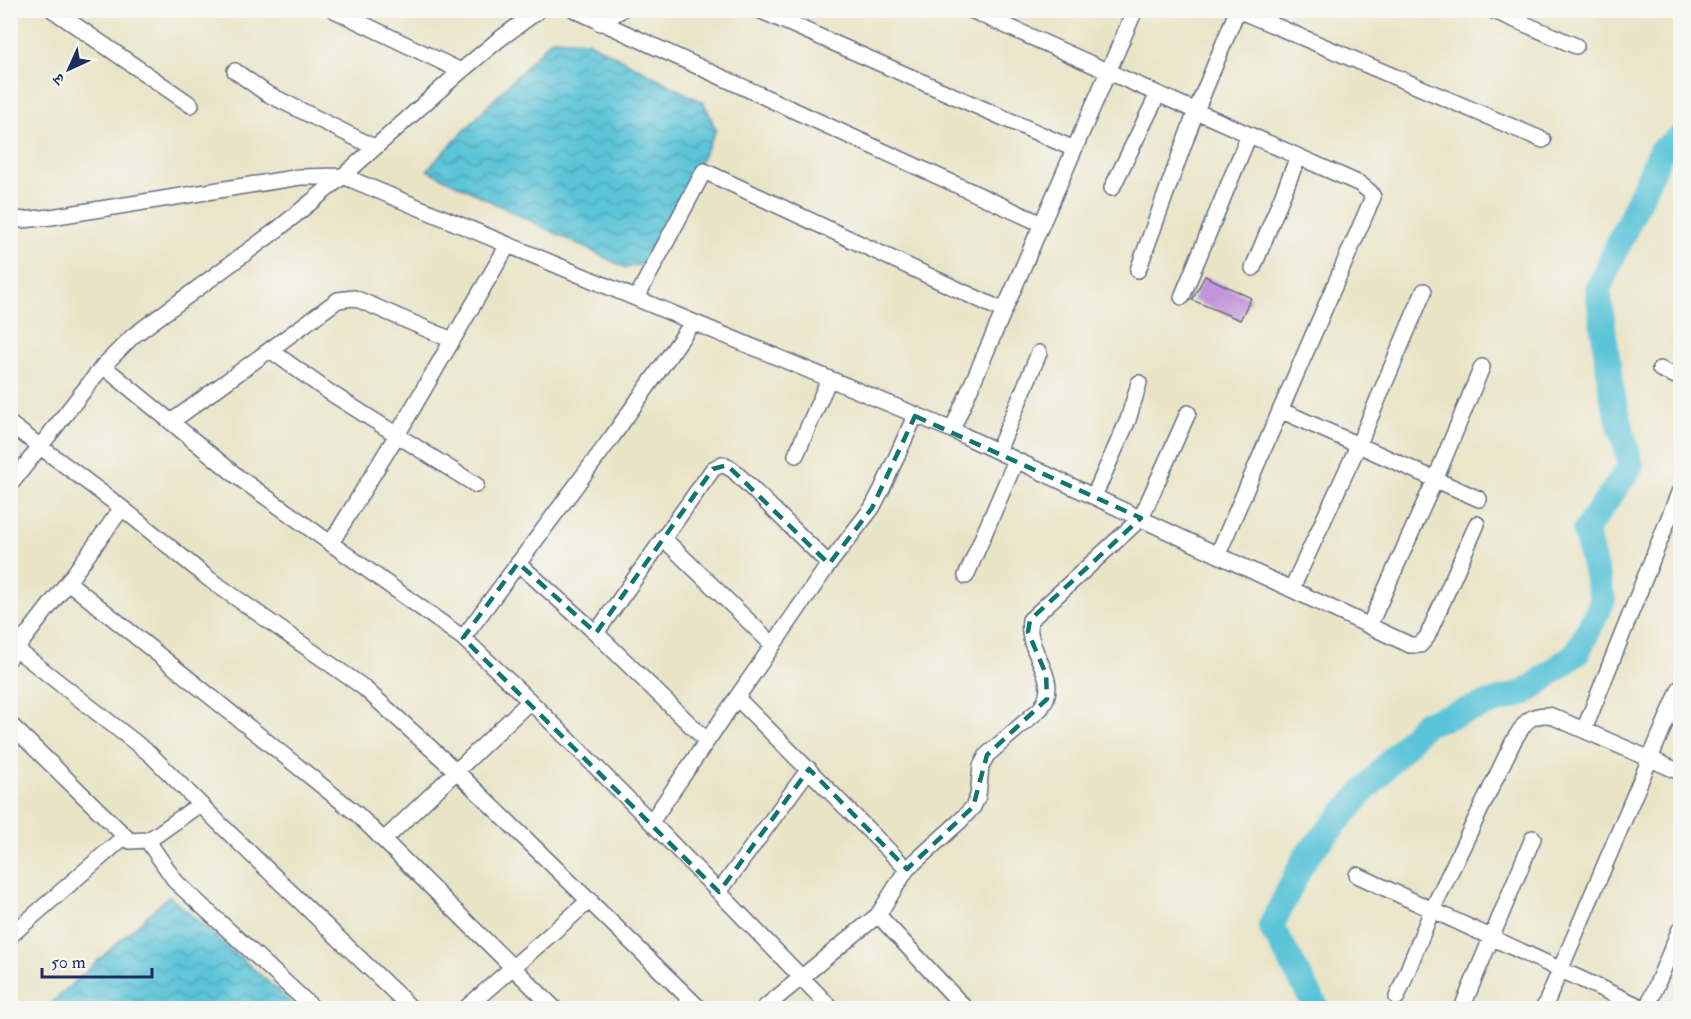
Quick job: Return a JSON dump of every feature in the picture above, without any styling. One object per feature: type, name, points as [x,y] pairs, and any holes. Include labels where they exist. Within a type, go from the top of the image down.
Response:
[{"type":"street","points":[[53,10],[191,105]]},
{"type":"street","points":[[334,10],[461,71]]},
{"type":"street","points":[[10,485],[103,366],[133,336],[278,229],[343,176],[461,71],[539,10]]},
{"type":"street","points":[[574,10],[1042,224]]},
{"type":"street","points":[[600,23],[621,10]]},
{"type":"street","points":[[759,10],[1074,149]]},
{"type":"street","points":[[971,10],[1360,184],[1373,196],[1218,554]]},
{"type":"street","points":[[952,430],[1135,10]]},
{"type":"street","points":[[1492,10],[1576,46]]},
{"type":"street","points":[[1138,270],[1196,111],[1238,11],[1543,140]]},
{"type":"street","points":[[235,72],[266,93],[374,147]]},
{"type":"street","points":[[1112,188],[1158,94]]},
{"type":"street","points":[[1182,297],[1249,135]]},
{"type":"street","points":[[1253,268],[1298,156]]},
{"type":"street","points":[[636,297],[704,171],[1004,310]]},
{"type":"street","points":[[10,217],[22,220],[51,217],[300,177],[343,176],[952,430],[1370,624],[1410,645],[1420,645],[1427,638],[1477,524]]},
{"type":"street","points":[[331,543],[508,245]]},
{"type":"street","points":[[1292,588],[1358,446],[1424,291]]},
{"type":"street","points":[[171,422],[270,351],[330,304],[346,298],[364,302],[452,340]]},
{"type":"street","points":[[463,638],[612,437],[693,322]]},
{"type":"street","points":[[270,351],[476,484]]},
{"type":"street","points":[[998,451],[1039,354]]},
{"type":"street","points":[[103,366],[238,477],[463,638],[530,701],[651,822],[831,1008]]},
{"type":"street","points":[[1370,624],[1435,480],[1482,367]]},
{"type":"street","points":[[1660,369],[1680,378]]},
{"type":"street","points":[[796,455],[829,379]]},
{"type":"street","points":[[1094,496],[1128,420],[1139,383]]},
{"type":"street","points":[[1280,410],[1479,500]]},
{"type":"street","points":[[764,1008],[878,915],[907,869],[973,807],[978,795],[981,766],[987,755],[1041,708],[1047,699],[1049,688],[1046,674],[1032,645],[1029,632],[1030,620],[1141,518],[1188,413]]},
{"type":"street","points":[[651,822],[829,564],[872,508],[915,416]]},
{"type":"street","points":[[10,424],[122,508],[208,579],[363,687],[456,771],[699,1008]]},
{"type":"street","points":[[966,576],[1016,460]]},
{"type":"street","points":[[596,633],[713,469],[722,464],[734,470],[829,564]]},
{"type":"street","points":[[1584,730],[1680,490]]},
{"type":"street","points":[[122,508],[13,653],[150,754],[411,1008]]},
{"type":"street","points":[[663,538],[773,645]]},
{"type":"street","points":[[518,563],[596,633],[707,741]]},
{"type":"street","points":[[68,582],[357,814],[554,1008]]},
{"type":"street","points":[[1544,1008],[1680,688]]},
{"type":"street","points":[[738,699],[907,869]]},
{"type":"street","points":[[384,840],[530,701]]},
{"type":"street","points":[[1397,997],[1432,910],[1514,740],[1529,718],[1537,714],[1549,715],[1680,772]]},
{"type":"street","points":[[10,724],[130,841],[147,840],[166,830],[200,804]]},
{"type":"street","points":[[719,892],[809,769]]},
{"type":"street","points":[[10,936],[124,837]]},
{"type":"street","points":[[1462,1008],[1533,838]]},
{"type":"street","points":[[147,840],[176,882],[313,1008]]},
{"type":"street","points":[[1357,875],[1560,971],[1645,1008],[1680,929]]},
{"type":"street","points":[[466,1008],[590,900]]},
{"type":"street","points":[[878,915],[965,1008]]},
{"type":"highlighted area","points":[[915,416],[1141,518],[1030,620],[1028,632],[1046,674],[1047,699],[987,755],[973,807],[907,869],[809,769],[719,892],[463,638],[518,563],[596,633],[713,469],[727,465],[829,564],[872,508]]},
{"type":"water","points":[[552,39],[587,41],[704,103],[716,130],[648,263],[626,268],[427,170]]},
{"type":"water","points":[[169,896],[298,1008],[46,1008]]},
{"type":"building","points":[[1205,276],[1251,298],[1240,320],[1192,300]]},
{"type":"waterway","points":[[1317,1008],[1271,926],[1306,856],[1424,724],[1526,692],[1577,653],[1603,600],[1585,531],[1631,466],[1612,394],[1598,289],[1661,151],[1680,138]]}]
